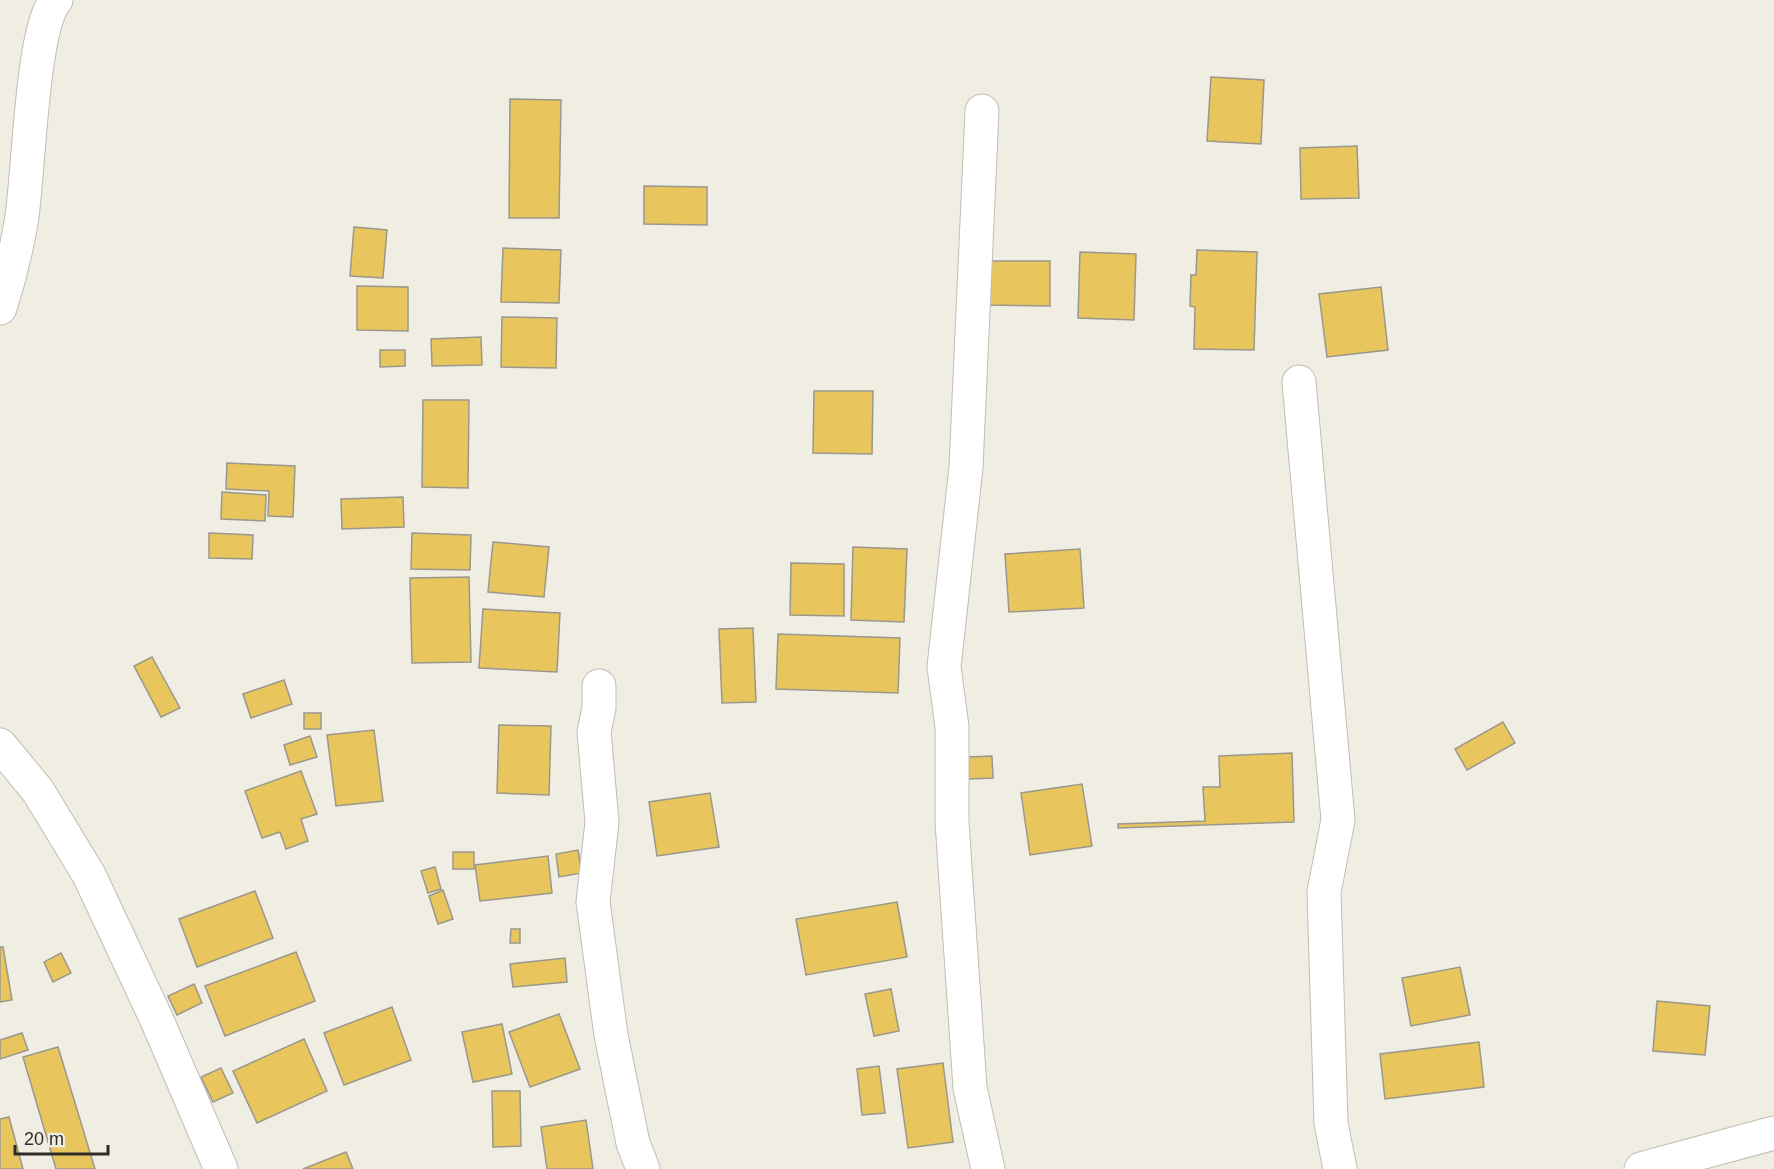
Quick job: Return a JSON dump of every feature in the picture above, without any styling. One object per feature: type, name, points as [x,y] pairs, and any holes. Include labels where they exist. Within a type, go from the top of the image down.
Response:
[{"type":"street","points":[[0,308],[21,222],[39,53],[47,18],[56,0]]},
{"type":"street","points":[[982,111],[966,466],[944,667],[952,727],[952,822],[970,1088],[988,1169]]},
{"type":"street","points":[[1299,382],[1338,820],[1324,891],[1331,1123],[1340,1169]]},
{"type":"street","points":[[599,686],[599,708],[594,732],[602,822],[593,902],[610,1035],[633,1143],[644,1169]]},
{"type":"street","points":[[0,745],[38,790],[89,874],[156,1018],[221,1169]]},
{"type":"street","points":[[1641,1169],[1774,1133]]},
{"type":"building","points":[[1211,77],[1264,80],[1261,144],[1207,141]]},
{"type":"building","points":[[510,99],[561,100],[559,218],[509,218]]},
{"type":"building","points":[[1357,146],[1359,198],[1301,199],[1300,148]]},
{"type":"building","points":[[644,186],[707,187],[707,225],[644,224]]},
{"type":"building","points":[[354,227],[387,230],[383,278],[350,276]]},
{"type":"building","points":[[503,248],[561,250],[559,303],[501,302]]},
{"type":"building","points":[[1197,250],[1257,252],[1254,350],[1194,349],[1195,307],[1190,306],[1191,275],[1196,275]]},
{"type":"building","points":[[1080,252],[1136,254],[1134,320],[1078,318]]},
{"type":"building","points":[[988,261],[1050,261],[1050,306],[987,305]]},
{"type":"building","points":[[357,286],[408,287],[408,331],[357,330]]},
{"type":"building","points":[[1381,287],[1388,350],[1327,357],[1319,294]]},
{"type":"building","points":[[502,317],[557,318],[556,368],[501,367]]},
{"type":"building","points":[[481,337],[482,365],[432,366],[431,339]]},
{"type":"building","points":[[380,350],[405,350],[405,366],[380,367]]},
{"type":"building","points":[[814,391],[873,391],[872,454],[813,453]]},
{"type":"building","points":[[423,400],[469,400],[468,488],[422,487]]},
{"type":"building","points":[[227,463],[295,466],[293,517],[268,516],[269,491],[226,489]]},
{"type":"building","points":[[222,492],[266,495],[265,521],[221,519]]},
{"type":"building","points":[[403,497],[404,527],[342,529],[341,499]]},
{"type":"building","points":[[209,533],[253,535],[252,559],[209,558]]},
{"type":"building","points":[[412,533],[471,535],[470,570],[411,569]]},
{"type":"building","points":[[493,542],[549,547],[544,597],[488,592]]},
{"type":"building","points":[[853,547],[907,549],[904,622],[851,620]]},
{"type":"building","points":[[1080,549],[1084,608],[1009,612],[1005,554]]},
{"type":"building","points":[[791,563],[844,564],[844,616],[790,615]]},
{"type":"building","points":[[469,577],[471,662],[412,663],[410,578]]},
{"type":"building","points":[[483,609],[560,613],[557,672],[479,668]]},
{"type":"building","points":[[753,628],[756,702],[722,703],[719,629]]},
{"type":"building","points":[[778,634],[900,638],[898,693],[776,689]]},
{"type":"building","points":[[152,657],[180,708],[161,717],[134,666]]},
{"type":"building","points":[[284,680],[292,704],[251,718],[243,694]]},
{"type":"building","points":[[304,713],[321,713],[321,729],[304,729]]},
{"type":"building","points":[[1503,722],[1515,743],[1467,770],[1455,749]]},
{"type":"building","points":[[499,725],[551,726],[549,795],[497,793]]},
{"type":"building","points":[[374,730],[383,801],[336,806],[327,735]]},
{"type":"building","points":[[310,736],[317,757],[290,765],[284,745]]},
{"type":"building","points":[[1292,753],[1294,822],[1118,828],[1118,824],[1205,821],[1203,787],[1220,787],[1219,756]]},
{"type":"building","points":[[992,756],[993,778],[969,779],[968,757]]},
{"type":"building","points":[[301,771],[317,814],[301,819],[308,841],[286,849],[280,832],[262,838],[245,791]]},
{"type":"building","points":[[1082,784],[1092,846],[1030,855],[1021,793]]},
{"type":"building","points":[[710,793],[719,847],[657,856],[649,802]]},
{"type":"building","points":[[578,850],[582,873],[559,877],[556,854]]},
{"type":"building","points":[[453,852],[474,852],[474,869],[453,869]]},
{"type":"building","points":[[548,856],[552,893],[480,901],[475,865]]},
{"type":"building","points":[[435,867],[441,889],[428,893],[421,871]]},
{"type":"building","points":[[443,890],[453,919],[438,924],[429,896]]},
{"type":"building","points":[[255,891],[273,938],[197,967],[179,919]]},
{"type":"building","points":[[897,902],[907,957],[806,975],[796,919]]},
{"type":"building","points":[[511,929],[520,929],[520,943],[510,943]]},
{"type":"building","points":[[0,947],[3,947],[12,1000],[0,1002]]},
{"type":"building","points":[[296,952],[315,1001],[225,1036],[205,986]]},
{"type":"building","points":[[61,953],[71,973],[53,982],[44,962]]},
{"type":"building","points":[[565,958],[567,982],[513,987],[510,964]]},
{"type":"building","points":[[1460,967],[1470,1015],[1411,1026],[1402,978]]},
{"type":"building","points":[[194,984],[202,1003],[177,1015],[168,996]]},
{"type":"building","points":[[891,989],[899,1031],[874,1036],[865,994]]},
{"type":"building","points":[[1657,1001],[1710,1006],[1705,1055],[1653,1051]]},
{"type":"building","points":[[392,1007],[411,1060],[344,1085],[324,1033]]},
{"type":"building","points":[[559,1014],[580,1069],[530,1087],[509,1032]]},
{"type":"building","points":[[502,1024],[512,1074],[473,1082],[462,1032]]},
{"type":"building","points":[[22,1033],[28,1050],[0,1059],[0,1040]]},
{"type":"building","points":[[304,1039],[327,1091],[257,1123],[233,1071]]},
{"type":"building","points":[[1479,1042],[1484,1087],[1385,1099],[1380,1054]]},
{"type":"building","points":[[58,1047],[95,1169],[56,1169],[23,1057]]},
{"type":"building","points":[[943,1063],[953,1142],[908,1148],[897,1069]]},
{"type":"building","points":[[879,1066],[885,1113],[862,1115],[857,1069]]},
{"type":"building","points":[[221,1068],[233,1093],[213,1102],[201,1077]]},
{"type":"building","points":[[492,1091],[520,1091],[521,1146],[493,1147]]},
{"type":"building","points":[[9,1117],[23,1169],[0,1169],[0,1119]]},
{"type":"building","points":[[586,1120],[593,1169],[547,1169],[541,1127]]},
{"type":"building","points":[[346,1152],[353,1169],[303,1169]]}]
